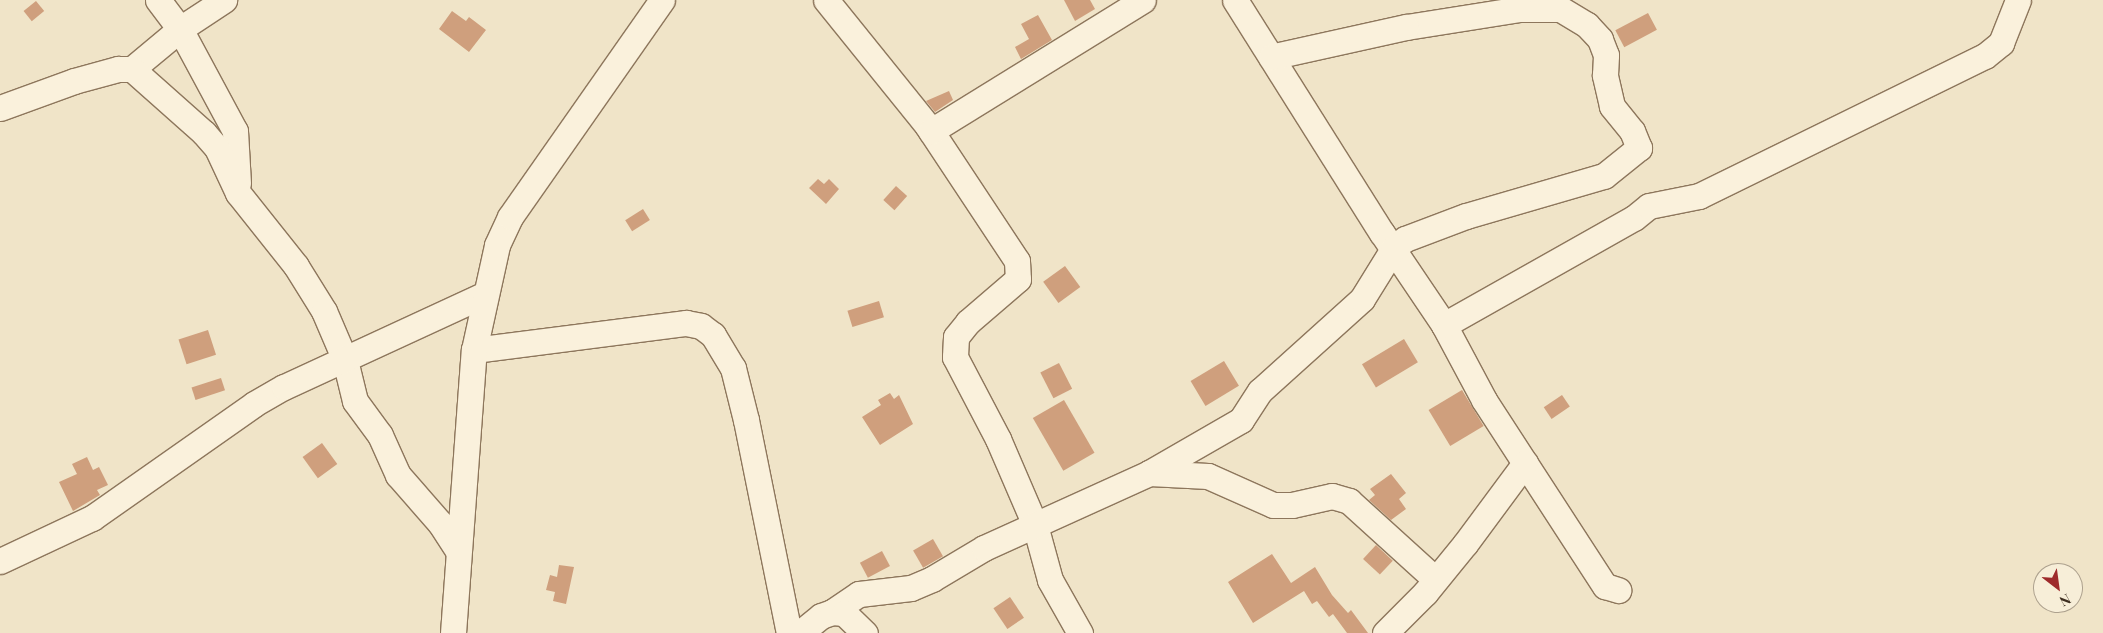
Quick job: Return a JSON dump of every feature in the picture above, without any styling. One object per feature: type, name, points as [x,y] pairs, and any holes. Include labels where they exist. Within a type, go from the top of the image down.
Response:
[{"type":"street","points":[[158,0],[180,30],[236,131],[238,193]]},
{"type":"street","points":[[132,69],[180,30],[224,0]]},
{"type":"street","points":[[453,633],[459,586],[458,551],[474,350],[497,245],[510,217],[662,0]]},
{"type":"street","points":[[826,0],[931,131],[1018,261],[1018,279],[968,322],[956,337],[955,358],[998,439],[1036,525],[1050,580],[1080,633]]},
{"type":"street","points":[[931,131],[1143,0]]},
{"type":"street","points":[[1235,0],[1392,249],[1444,325],[1484,400],[1605,586],[1618,590]]},
{"type":"street","points":[[1444,325],[1634,218],[1649,206],[1699,196],[1985,56],[2001,43],[2018,0]]},
{"type":"street","points":[[800,633],[821,616],[832,612],[859,594],[911,588],[984,548],[1149,474],[1241,420],[1260,390],[1362,299],[1392,249],[1422,230],[1604,176],[1635,154],[1638,142],[1612,106],[1607,90],[1606,56],[1600,39],[1587,26],[1560,9],[1520,8],[1406,27],[1271,57]]},
{"type":"street","points":[[0,108],[74,81],[118,68],[132,69],[204,133],[217,148],[238,193],[296,266],[324,311],[345,360],[355,401],[386,444],[398,475],[435,517],[458,551]]},
{"type":"street","points":[[0,562],[92,518],[254,404],[485,294]]},
{"type":"street","points":[[474,350],[686,323],[701,326],[713,335],[733,368],[744,411],[789,633]]},
{"type":"street","points":[[1385,633],[1435,579],[1525,463]]},
{"type":"street","points":[[1149,474],[1208,476],[1273,505],[1292,505],[1332,496],[1349,501],[1435,579]]},
{"type":"street","points":[[459,586],[472,633]]},
{"type":"street","points":[[832,612],[844,613],[865,633]]},
{"type":"building","points":[[1064,0],[1090,0],[1095,9],[1075,21]]},
{"type":"building","points":[[36,1],[44,11],[32,21],[24,11]]},
{"type":"building","points":[[452,11],[466,21],[469,17],[486,30],[469,52],[439,29]]},
{"type":"building","points":[[1648,13],[1657,30],[1624,47],[1615,30]]},
{"type":"building","points":[[1038,15],[1052,40],[1021,59],[1015,47],[1029,39],[1021,24]]},
{"type":"building","points":[[949,91],[953,100],[935,112],[926,101]]},
{"type":"building","points":[[818,179],[824,184],[829,179],[839,189],[826,204],[809,188]]},
{"type":"building","points":[[896,186],[907,196],[894,210],[883,200]]},
{"type":"building","points":[[643,209],[650,220],[632,231],[625,220]]},
{"type":"building","points":[[1065,266],[1080,287],[1058,303],[1043,282]]},
{"type":"building","points":[[879,301],[884,317],[852,327],[847,311]]},
{"type":"building","points":[[208,330],[216,355],[187,364],[179,340]]},
{"type":"building","points":[[1404,339],[1418,362],[1376,387],[1362,364]]},
{"type":"building","points":[[1224,361],[1239,386],[1206,406],[1191,381]]},
{"type":"building","points":[[1059,363],[1072,389],[1053,398],[1040,373]]},
{"type":"building","points":[[221,378],[225,390],[196,400],[192,388]]},
{"type":"building","points":[[1462,390],[1484,426],[1450,446],[1429,410]]},
{"type":"building","points":[[890,393],[894,399],[899,395],[913,424],[880,445],[862,417],[881,405],[878,400]]},
{"type":"building","points":[[1562,395],[1570,407],[1552,419],[1544,407]]},
{"type":"building","points":[[1064,400],[1094,453],[1063,471],[1033,418]]},
{"type":"building","points":[[322,443],[337,464],[318,478],[303,457]]},
{"type":"building","points":[[87,457],[93,470],[99,467],[108,485],[97,490],[100,495],[73,511],[59,482],[77,474],[72,464]]},
{"type":"building","points":[[1391,474],[1406,493],[1399,499],[1406,509],[1391,520],[1369,500],[1375,495],[1370,489]]},
{"type":"building","points":[[933,539],[943,556],[923,568],[913,550]]},
{"type":"building","points":[[1376,545],[1393,561],[1380,575],[1363,559]]},
{"type":"building","points":[[882,551],[890,566],[868,578],[860,563]]},
{"type":"building","points":[[1272,554],[1291,583],[1315,567],[1332,595],[1348,613],[1351,610],[1368,633],[1347,633],[1333,614],[1329,617],[1317,601],[1312,604],[1304,591],[1253,623],[1228,582]]},
{"type":"building","points":[[559,565],[574,567],[566,604],[553,601],[555,592],[546,590],[550,575],[557,577]]},
{"type":"building","points":[[1010,597],[1024,618],[1007,629],[993,608]]}]
